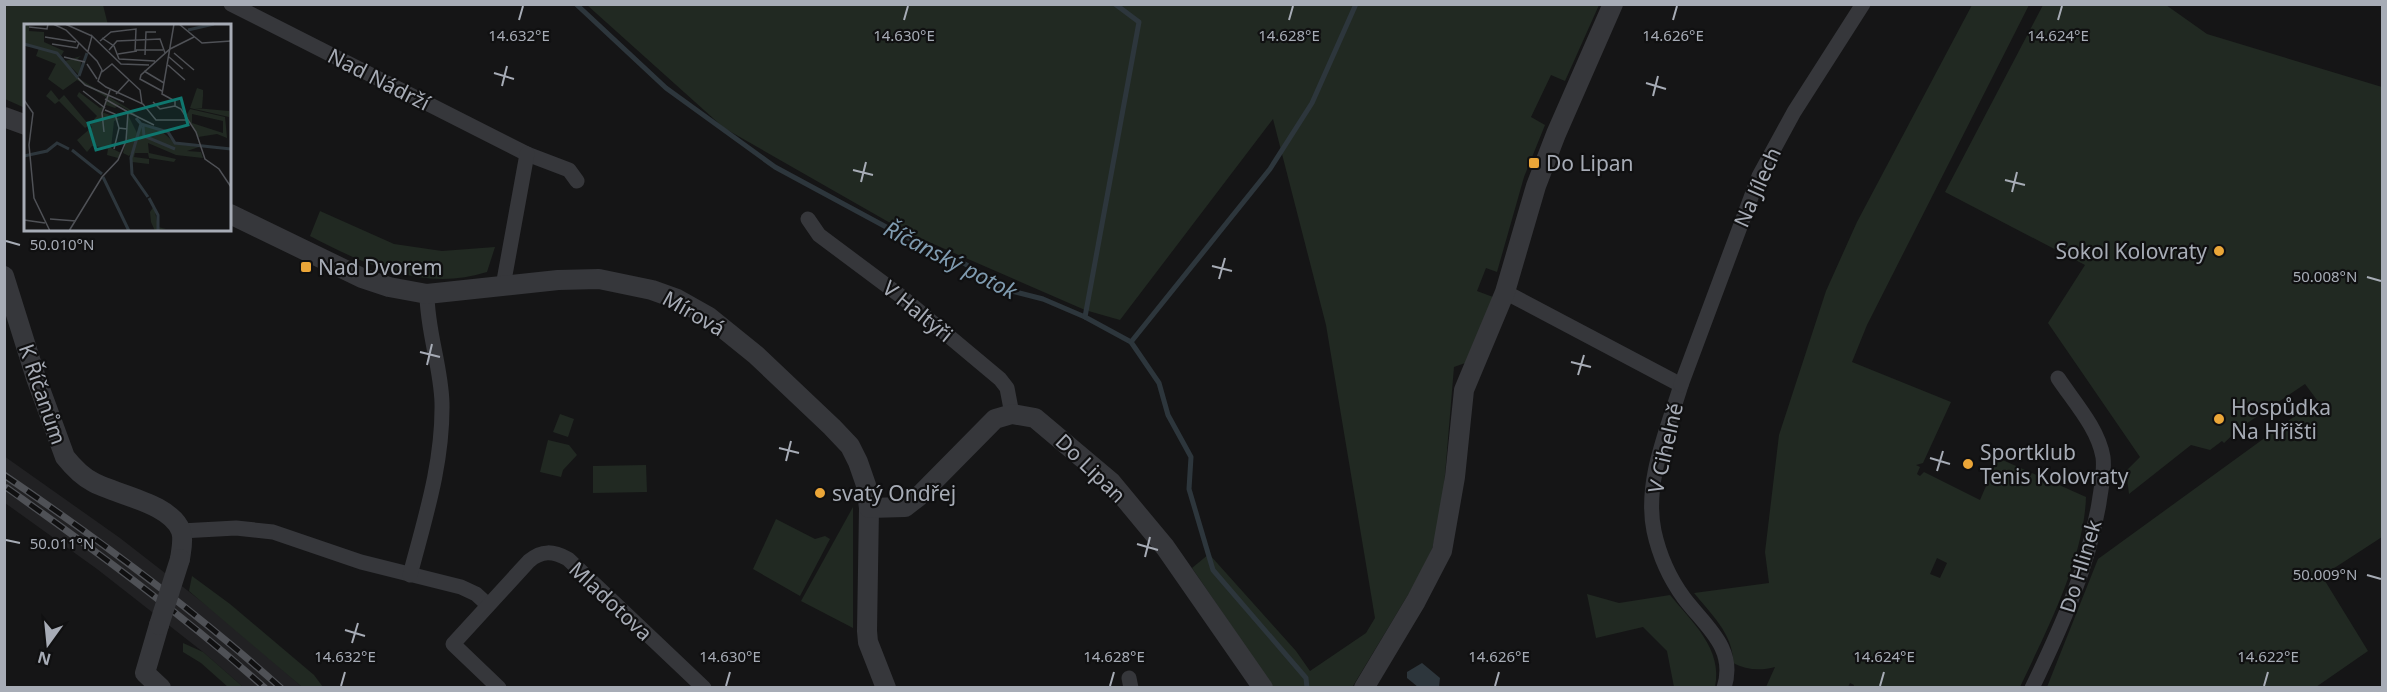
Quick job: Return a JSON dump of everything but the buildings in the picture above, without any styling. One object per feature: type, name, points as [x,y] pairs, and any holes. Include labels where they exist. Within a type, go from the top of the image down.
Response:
[{"type":"street","name":"Nad Nádrží","points":[[231,4],[527,153],[569,170],[577,181]]},
{"type":"street","points":[[1364,687],[1416,601],[1442,551],[1455,477],[1464,390],[1505,292],[1540,176],[1613,4]]},
{"type":"street","name":"Na Jílech","points":[[1681,385],[1759,176],[1794,112],[1863,4]]},
{"type":"street","points":[[4,117],[24,124]]},
{"type":"street","points":[[503,286],[527,153]]},
{"type":"street","name":"Mírová","points":[[231,213],[362,278],[389,287],[427,294],[558,280],[599,279],[652,290],[693,308],[756,355],[849,446],[866,485],[868,642],[886,687]]},
{"type":"street","name":"V Haltýři","points":[[808,219],[819,235],[902,297],[1000,379],[1007,388],[1012,414]]},
{"type":"street","name":"K Říčanům","points":[[4,276],[36,378],[65,457],[79,472],[95,483],[163,511],[181,531]]},
{"type":"street","name":"V Cihelně","points":[[1505,292],[1681,385],[1656,467],[1652,496],[1654,530],[1661,558],[1683,597],[1717,635],[1729,672],[1724,687]]},
{"type":"street","points":[[410,575],[436,475],[441,441],[440,384],[427,315],[427,294]]},
{"type":"street","name":"Do Hlinek","points":[[2032,687],[2066,615],[2087,558],[2103,476],[2103,457],[2096,434],[2058,378]]},
{"type":"street","points":[[868,508],[904,507],[918,497],[988,423],[1012,414]]},
{"type":"street","name":"Do Lipan","points":[[1012,414],[1024,415],[1044,423],[1111,482],[1165,547],[1263,687]]},
{"type":"street","points":[[161,687],[145,673],[180,559],[181,531],[236,528],[273,532],[361,562],[461,587],[476,594],[488,606]]},
{"type":"street","name":"Mladotova","points":[[499,687],[453,644],[535,556],[552,552],[567,559],[704,687]]},
{"type":"shaded area","points":[[4,5],[103,5],[108,24],[24,24],[24,108],[5,99]]},
{"type":"shaded area","points":[[587,5],[1599,5],[1565,81],[1551,75],[1531,117],[1545,125],[1524,177],[1497,272],[1486,268],[1477,291],[1493,297],[1468,362],[1454,367],[1442,511],[1432,549],[1417,580],[1353,686],[1273,687],[1192,568],[1209,554],[1296,651],[1310,671],[1366,633],[1375,618],[1326,325],[1273,119],[1120,320],[1085,310],[906,232],[724,128]]},
{"type":"shaded area","points":[[1972,5],[2029,5],[1867,325],[1852,362],[1951,402],[1923,463],[1916,465],[1920,467],[1917,474],[1920,476],[1924,472],[1980,500],[1998,458],[2086,497],[2084,521],[2071,570],[2052,619],[2020,687],[1853,688],[1854,685],[1850,683],[1848,687],[1766,687],[1775,667],[1754,669],[1733,663],[1726,634],[1694,593],[1769,583],[1765,552],[1779,435],[1826,291],[1857,222]],"holes":[[[1937,558],[1947,563],[1940,578],[1930,574]]]},
{"type":"shaded area","name":"Sokol Kolovraty","points":[[2043,5],[2166,5],[2207,34],[2382,87],[2382,537],[2322,576],[2368,651],[2316,687],[2047,687],[2098,559],[2317,400],[2305,384],[2240,428],[2224,443],[2222,441],[2210,450],[2191,445],[2129,494],[2126,471],[2140,457],[2048,323],[2085,265],[1945,192]]},
{"type":"shaded area","points":[[320,211],[394,244],[442,251],[495,247],[487,272],[441,279],[418,277],[352,257],[310,236]]},
{"type":"shaded area","points":[[560,414],[574,419],[568,437],[553,432]]},
{"type":"shaded area","points":[[548,440],[569,445],[577,455],[563,470],[561,477],[540,472]]},
{"type":"shaded area","points":[[4,456],[120,538],[228,622],[302,687],[243,687],[203,652],[97,569],[5,503]]},
{"type":"shaded area","points":[[646,465],[647,492],[593,493],[593,466]]},
{"type":"shaded area","points":[[853,507],[853,628],[801,601]]},
{"type":"shaded area","points":[[776,519],[815,539],[825,536],[830,539],[800,596],[753,569]]},
{"type":"shaded area","points":[[192,576],[230,604],[314,675],[323,687],[302,687],[189,591]]},
{"type":"shaded area","points":[[1587,594],[1619,603],[1670,595],[1696,626],[1710,648],[1716,673],[1715,687],[1674,687],[1667,651],[1643,627],[1596,638]]},
{"type":"shaded area","points":[[183,643],[203,652],[243,687],[228,687],[201,663],[183,652]]},
{"type":"shaded area","points":[[1422,663],[1440,678],[1439,687],[1418,687],[1407,678],[1407,672]]},
{"type":"waterway","name":"Říčanský potok","points":[[576,4],[666,88],[775,167],[901,235],[962,262],[1004,289],[1043,299],[1085,317],[1131,342],[1159,383],[1168,415],[1191,457],[1189,489],[1213,570],[1306,678],[1307,688]]},
{"type":"waterway","points":[[1085,317],[1139,22],[1115,4]]},
{"type":"waterway","points":[[1131,342],[1270,169],[1312,103],[1356,4]]},
{"type":"railway","points":[[4,475],[146,577],[215,631],[281,688]]},
{"type":"railway","points":[[7,488],[139,584],[265,688]]},
{"type":"place","name":"Do Lipan","points":[[1534,163]]},
{"type":"place","name":"Sokol Kolovraty","points":[[2219,251]]},
{"type":"place","name":"Nad Dvorem","points":[[306,267]]},
{"type":"place","name":"Hospůdka Na Hřišti","points":[[2219,419]]},
{"type":"place","name":"Sportklub Tenis Kolovraty","points":[[1968,464]]},
{"type":"place","name":"svatý Ondřej","points":[[820,493]]}]
